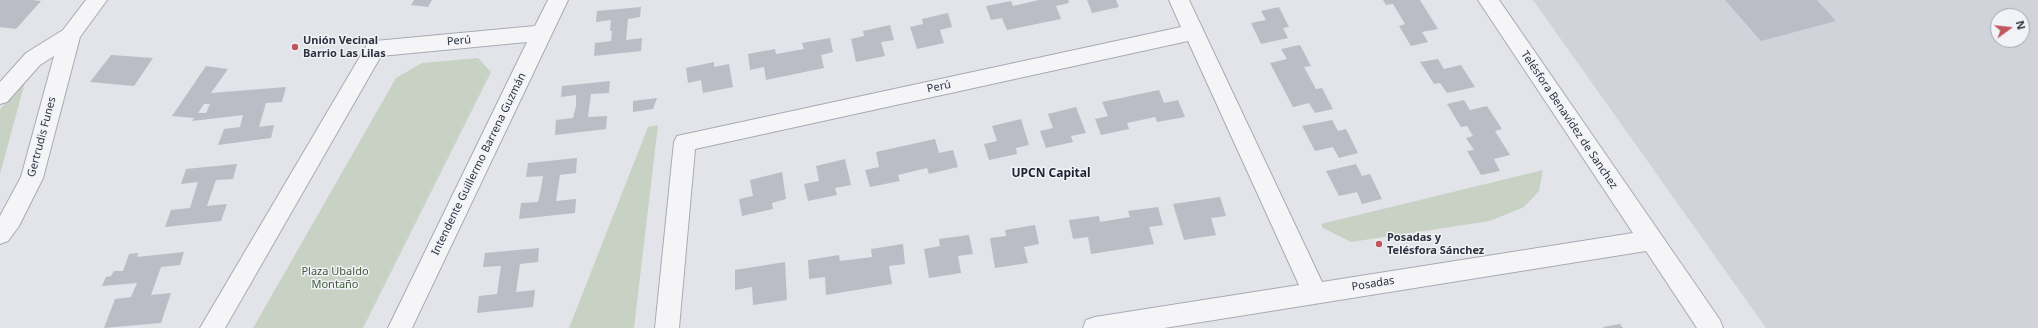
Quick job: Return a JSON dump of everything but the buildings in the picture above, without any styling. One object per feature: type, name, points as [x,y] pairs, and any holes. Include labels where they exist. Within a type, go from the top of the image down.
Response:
[{"type":"street","name":"Gertrudis Funes","points":[[0,96],[33,59],[70,35],[97,0]]},
{"type":"street","name":"Intendente Guillermo Barrena Guzmán","points":[[400,328],[558,0]]},
{"type":"street","points":[[1179,0],[1315,293]]},
{"type":"street","name":"Telésfora Benavídez de Sanchez","points":[[1488,0],[1711,328]]},
{"type":"street","name":"Perú","points":[[667,328],[685,142],[1194,32]]},
{"type":"street","name":"Perú","points":[[212,328],[375,49],[542,34]]},
{"type":"street","name":"Gertrudis Funes","points":[[0,234],[11,219],[32,178],[70,35]]},
{"type":"street","name":"Posadas","points":[[1095,328],[1165,323],[1315,293],[1651,240]]},
{"type":"shaded area","points":[[1533,0],[2038,0],[2038,328],[1766,328]]},
{"type":"green space","name":"Plaza Ubaldo Montaño","points":[[478,58],[491,72],[363,328],[253,328],[396,78],[422,63]]},
{"type":"green space","points":[[25,82],[0,174],[0,109]]},
{"type":"green space","points":[[658,125],[634,328],[569,328],[648,127]]},
{"type":"green space","points":[[1543,170],[1539,191],[1524,207],[1490,221],[1351,242],[1323,228],[1321,224]]},
{"type":"place","name":"Unión Vecinal Barrio Las Lilas","points":[[295,47]]},
{"type":"place","name":"Posadas y Telésfora Sánchez","points":[[1379,244]]},
{"type":"district","name":"UPCN Capital","points":[[1051,174]]}]
